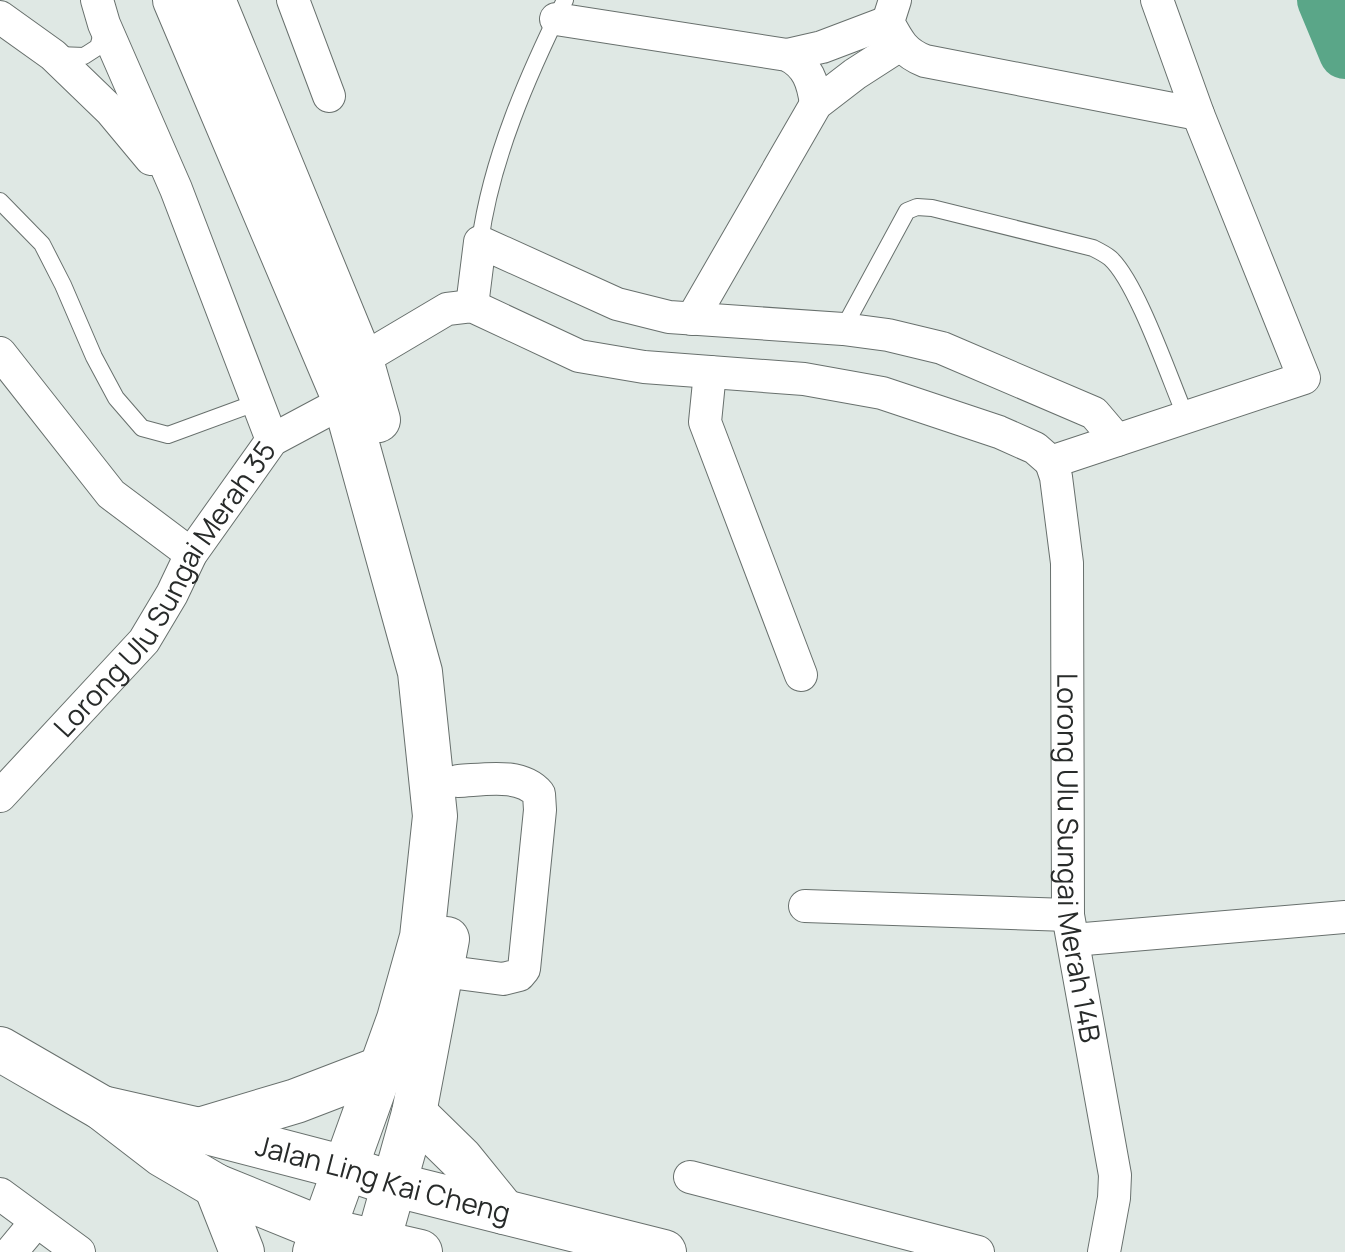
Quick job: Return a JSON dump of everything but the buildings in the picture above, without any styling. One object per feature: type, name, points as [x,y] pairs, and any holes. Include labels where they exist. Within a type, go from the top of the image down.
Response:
[{"type":"street","points":[[175,0],[345,401],[416,651],[435,816],[422,937],[399,1019],[319,1241]]},
{"type":"street","points":[[213,0],[361,360],[437,638],[458,781],[454,896],[442,971],[414,1113],[377,1248]]},
{"type":"street","points":[[293,0],[329,96]]},
{"type":"street","points":[[361,360],[447,309],[472,306],[579,356],[644,367],[804,379],[882,393],[999,432],[1035,448],[1051,462],[1304,378],[1198,114],[1157,0]]},
{"type":"street","points":[[561,10],[787,55],[799,60],[812,80],[816,104]]},
{"type":"street","points":[[101,12],[176,189],[272,440]]},
{"type":"street","points":[[0,17],[53,55],[111,111],[176,189]]},
{"type":"street","points":[[894,22],[911,55],[925,61],[1198,114]]},
{"type":"street","points":[[787,55],[822,47],[894,22]]},
{"type":"street","points":[[692,319],[816,104],[855,74],[894,22]]},
{"type":"street","points":[[472,306],[480,242],[617,304],[669,317],[843,329],[888,335],[942,348],[1094,413],[1117,440]]},
{"type":"street","points":[[0,353],[111,494],[191,554]]},
{"type":"street","points":[[710,372],[705,422],[801,675]]},
{"type":"street","name":"Lorong Ulu Sungai Merah 35","points":[[0,796],[144,641],[191,554],[272,440],[345,401]]},
{"type":"street","name":"Lorong Ulu Sungai Merah 14B","points":[[1051,462],[1056,477],[1067,563],[1070,928],[1115,1175],[1104,1252]]},
{"type":"street","points":[[442,971],[503,979],[519,975],[524,969],[540,810],[539,794],[526,782],[458,781]]},
{"type":"street","points":[[805,906],[1070,928],[1345,917]]},
{"type":"street","name":"Jalan Ling Kai Cheng","points":[[0,1049],[102,1108],[163,1155],[319,1241],[420,1252]]},
{"type":"street","points":[[199,1130],[296,1101],[382,1068]]},
{"type":"street","name":"Jalan Ling Kai Cheng","points":[[102,1108],[199,1130],[345,1168],[396,1185],[664,1252]]},
{"type":"street","points":[[414,1113],[461,1159],[504,1212]]},
{"type":"street","points":[[690,1177],[978,1252]]},
{"type":"street","points":[[216,1186],[242,1252]]},
{"type":"street","points":[[0,1194],[79,1252]]},
{"type":"street","points":[[11,1252],[36,1222]]},
{"type":"lane","points":[[480,242],[485,207],[516,110],[561,10]]},
{"type":"lane","points":[[53,55],[84,56],[98,47],[101,12]]},
{"type":"lane","points":[[0,201],[42,244],[116,398],[142,428],[168,435],[258,402]]},
{"type":"lane","points":[[843,329],[907,211],[917,207],[932,208],[1093,248],[1108,256],[1121,271],[1186,417]]},
{"type":"waterway","points":[[1323,0],[1345,53]]}]
